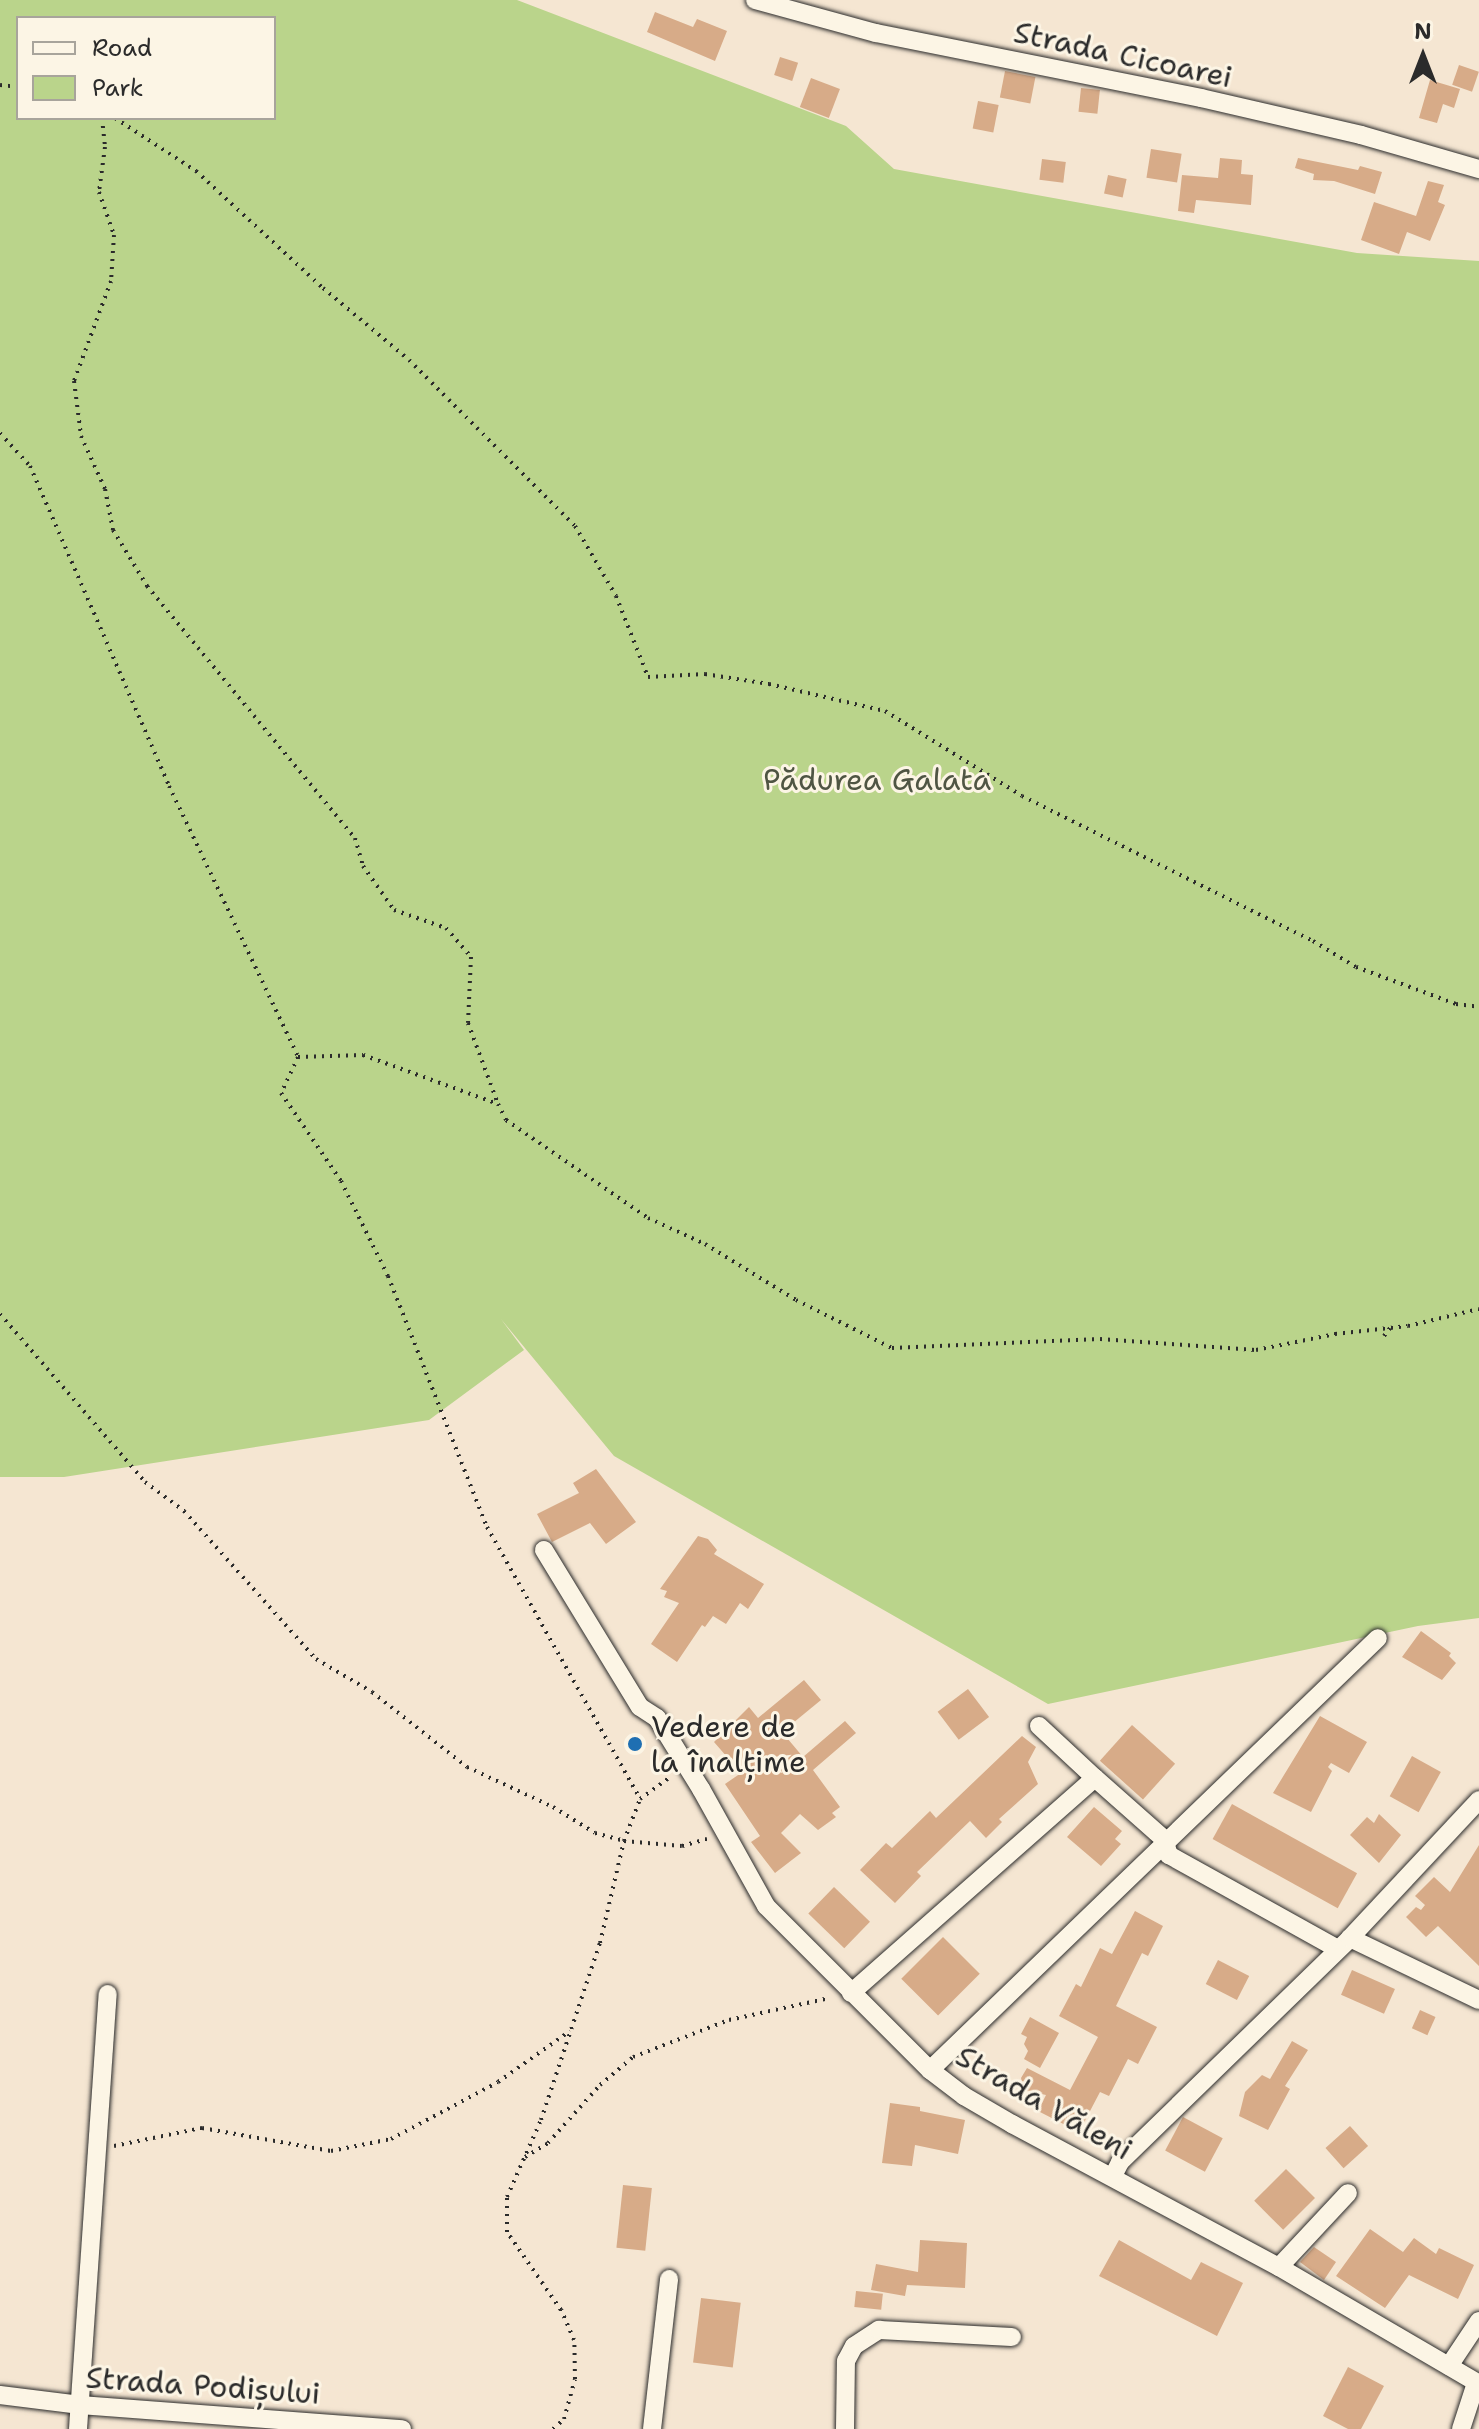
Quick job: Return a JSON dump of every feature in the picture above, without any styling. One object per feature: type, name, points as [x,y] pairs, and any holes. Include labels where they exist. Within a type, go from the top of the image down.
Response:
[{"type":"street","name":"Strada Cicoarei","points":[[755,0],[876,33],[1288,118],[1479,169]]},
{"type":"street","name":"Strada Văleni","points":[[544,1550],[640,1707],[657,1718],[728,1833],[766,1906],[930,2070],[964,2096],[1279,2267],[1478,2384]]},
{"type":"street","points":[[930,2070],[1378,1638]]},
{"type":"street","points":[[1039,1726],[1164,1839],[1169,1855],[1344,1943],[1479,2000]]},
{"type":"street","points":[[851,1993],[1095,1778]]},
{"type":"street","points":[[1113,2176],[1120,2162],[1475,1811]]},
{"type":"street","points":[[78,2429],[108,1994]]},
{"type":"street","points":[[1279,2267],[1348,2193]]},
{"type":"street","points":[[652,2429],[669,2279]]},
{"type":"street","points":[[1449,2366],[1479,2321]]},
{"type":"street","points":[[845,2429],[846,2361],[854,2346],[879,2330],[1012,2337]]},
{"type":"street","points":[[1461,2429],[1478,2384]]},
{"type":"street","name":"Strada Podișului","points":[[0,2395],[80,2405],[393,2429]]},
{"type":"path","points":[[102,120],[105,147],[99,192],[114,235],[111,281],[74,381],[81,436],[105,489],[113,530],[147,586],[355,838],[363,866],[394,910],[446,928],[471,957],[468,1023],[506,1120],[648,1218],[705,1244],[796,1300],[892,1348],[1100,1339],[1256,1350],[1390,1328],[1479,1309]]},
{"type":"path","points":[[118,120],[196,171],[323,288],[409,360],[575,526],[616,596],[648,677],[705,674],[769,684],[885,711],[1022,796],[1313,941],[1356,967],[1456,1004],[1479,1007]]},
{"type":"path","points":[[0,433],[30,466],[169,786],[298,1057]]},
{"type":"path","points":[[298,1057],[363,1055],[498,1104]]},
{"type":"path","points":[[298,1057],[281,1093],[341,1181],[388,1276],[487,1527],[640,1799]]},
{"type":"path","points":[[0,1314],[145,1482],[184,1511],[316,1659],[372,1692],[467,1767],[553,1807],[595,1833],[624,1841],[682,1846],[728,1833]]},
{"type":"path","points":[[1384,1336],[1390,1328]]},
{"type":"path","points":[[553,2429],[564,2419],[575,2379],[574,2340],[561,2310],[507,2232],[507,2197],[541,2120],[600,1943],[624,1841],[640,1799],[686,1765]]},
{"type":"path","points":[[523,2159],[548,2143],[600,2085],[633,2057],[729,2020],[851,1993]]},
{"type":"path","points":[[96,2150],[202,2128],[331,2151],[391,2139],[498,2082],[571,2030]]},
{"type":"green space","name":"Pădurea Galata","points":[[0,0],[517,0],[846,126],[894,169],[1357,253],[1479,261],[1479,1618],[1418,1626],[1048,1704],[614,1456],[501,1319],[524,1350],[429,1420],[64,1477],[0,1477]]},
{"type":"building","points":[[655,12],[693,27],[697,19],[727,31],[715,61],[647,32]]},
{"type":"building","points":[[780,57],[798,63],[792,81],[774,75]]},
{"type":"building","points":[[1459,65],[1479,72],[1472,92],[1452,85]]},
{"type":"building","points":[[1005,71],[1035,77],[1030,103],[1000,98]]},
{"type":"building","points":[[811,78],[840,89],[829,118],[800,107]]},
{"type":"building","points":[[1430,80],[1460,89],[1454,108],[1443,104],[1437,123],[1419,118]]},
{"type":"building","points":[[1081,88],[1100,90],[1097,114],[1078,112]]},
{"type":"building","points":[[978,101],[999,105],[993,132],[973,128]]},
{"type":"building","points":[[1151,149],[1182,154],[1177,182],[1146,178]]},
{"type":"building","points":[[1220,158],[1242,160],[1241,174],[1253,175],[1251,205],[1196,200],[1194,213],[1178,211],[1182,175],[1218,178]]},
{"type":"building","points":[[1298,158],[1382,172],[1375,194],[1334,181],[1313,180],[1314,174],[1295,168]]},
{"type":"building","points":[[1042,159],[1066,162],[1063,183],[1039,180]]},
{"type":"building","points":[[1108,175],[1127,179],[1123,198],[1104,194]]},
{"type":"building","points":[[1428,181],[1444,185],[1438,202],[1445,205],[1430,241],[1407,232],[1399,254],[1361,240],[1374,202],[1416,216]]},
{"type":"building","points":[[596,1469],[636,1522],[606,1544],[590,1523],[552,1542],[537,1514],[579,1493],[573,1483]]},
{"type":"building","points":[[698,1536],[708,1539],[717,1550],[714,1554],[764,1584],[748,1609],[740,1603],[726,1624],[713,1616],[705,1627],[702,1625],[677,1662],[651,1644],[679,1603],[664,1597],[667,1591],[660,1589]]},
{"type":"building","points":[[1421,1631],[1451,1653],[1449,1656],[1456,1663],[1442,1680],[1402,1657]]},
{"type":"building","points":[[804,1680],[821,1700],[782,1732],[803,1757],[845,1721],[856,1733],[813,1770],[840,1807],[832,1813],[836,1817],[818,1830],[800,1814],[781,1833],[801,1853],[775,1873],[751,1842],[760,1836],[725,1784],[741,1773],[714,1742],[749,1707],[758,1718]]},
{"type":"building","points":[[968,1689],[989,1717],[959,1740],[938,1712]]},
{"type":"building","points":[[1320,1716],[1367,1742],[1349,1773],[1331,1763],[1328,1767],[1332,1771],[1311,1812],[1273,1793]]},
{"type":"building","points":[[1132,1725],[1175,1764],[1143,1799],[1100,1761]]},
{"type":"building","points":[[1022,1736],[1036,1747],[1028,1762],[1038,1784],[999,1819],[1002,1822],[986,1838],[970,1821],[917,1872],[921,1876],[895,1903],[860,1870],[886,1843],[892,1848],[930,1811],[936,1818]]},
{"type":"building","points":[[1412,1756],[1441,1772],[1419,1812],[1390,1796]]},
{"type":"building","points":[[1232,1804],[1357,1873],[1338,1908],[1213,1839]]},
{"type":"building","points":[[1094,1807],[1122,1831],[1115,1839],[1121,1844],[1101,1866],[1067,1837]]},
{"type":"building","points":[[1379,1814],[1401,1835],[1379,1863],[1350,1835],[1367,1817],[1374,1823]]},
{"type":"building","points":[[1479,1845],[1479,1966],[1438,1926],[1426,1937],[1406,1917],[1416,1907],[1421,1910],[1425,1905],[1415,1896],[1434,1877],[1450,1892]]},
{"type":"building","points":[[834,1887],[870,1922],[844,1948],[808,1914]]},
{"type":"building","points":[[1135,1911],[1163,1926],[1148,1956],[1142,1953],[1116,2006],[1157,2027],[1138,2064],[1128,2059],[1109,2096],[1100,2092],[1079,2132],[1038,2111],[1046,2095],[1024,2090],[1021,2078],[1027,2068],[1070,2090],[1098,2037],[1059,2016],[1076,1984],[1081,1987],[1100,1948],[1112,1954]]},
{"type":"building","points":[[943,1937],[980,1974],[938,2015],[901,1979]]},
{"type":"building","points":[[1218,1960],[1249,1976],[1237,2000],[1206,1984]]},
{"type":"building","points":[[1352,1970],[1395,1989],[1384,2014],[1341,1995]]},
{"type":"building","points":[[1420,2010],[1436,2017],[1427,2035],[1412,2028]]},
{"type":"building","points":[[1030,2017],[1059,2033],[1040,2068],[1024,2059],[1028,2051],[1024,2044],[1027,2037],[1021,2034]]},
{"type":"building","points":[[1292,2041],[1308,2050],[1285,2086],[1290,2089],[1268,2130],[1239,2116],[1245,2092],[1262,2075],[1270,2079]]},
{"type":"building","points":[[890,2103],[920,2107],[920,2111],[965,2120],[958,2154],[915,2145],[912,2166],[882,2163]]},
{"type":"building","points":[[1183,2117],[1223,2138],[1205,2172],[1165,2151]]},
{"type":"building","points":[[1350,2126],[1368,2146],[1344,2168],[1325,2148]]},
{"type":"building","points":[[1286,2169],[1315,2198],[1283,2230],[1254,2201]]},
{"type":"building","points":[[623,2185],[652,2188],[645,2251],[616,2248]]},
{"type":"building","points":[[1370,2229],[1403,2252],[1414,2238],[1436,2254],[1439,2248],[1474,2265],[1458,2299],[1409,2275],[1385,2308],[1336,2276]]},
{"type":"building","points":[[920,2240],[967,2243],[965,2288],[907,2285],[905,2296],[871,2290],[876,2264],[918,2272]]},
{"type":"building","points":[[1119,2240],[1191,2280],[1201,2262],[1243,2283],[1217,2336],[1099,2276]]},
{"type":"building","points":[[1314,2247],[1336,2262],[1324,2280],[1300,2262]]},
{"type":"building","points":[[856,2291],[883,2294],[881,2310],[854,2307]]},
{"type":"building","points":[[701,2298],[741,2303],[733,2367],[693,2363]]},
{"type":"building","points":[[1348,2367],[1384,2386],[1361,2429],[1348,2429],[1323,2416]]},
{"type":"place","name":"Vedere de la înalțime","points":[[635,1744]]}]
